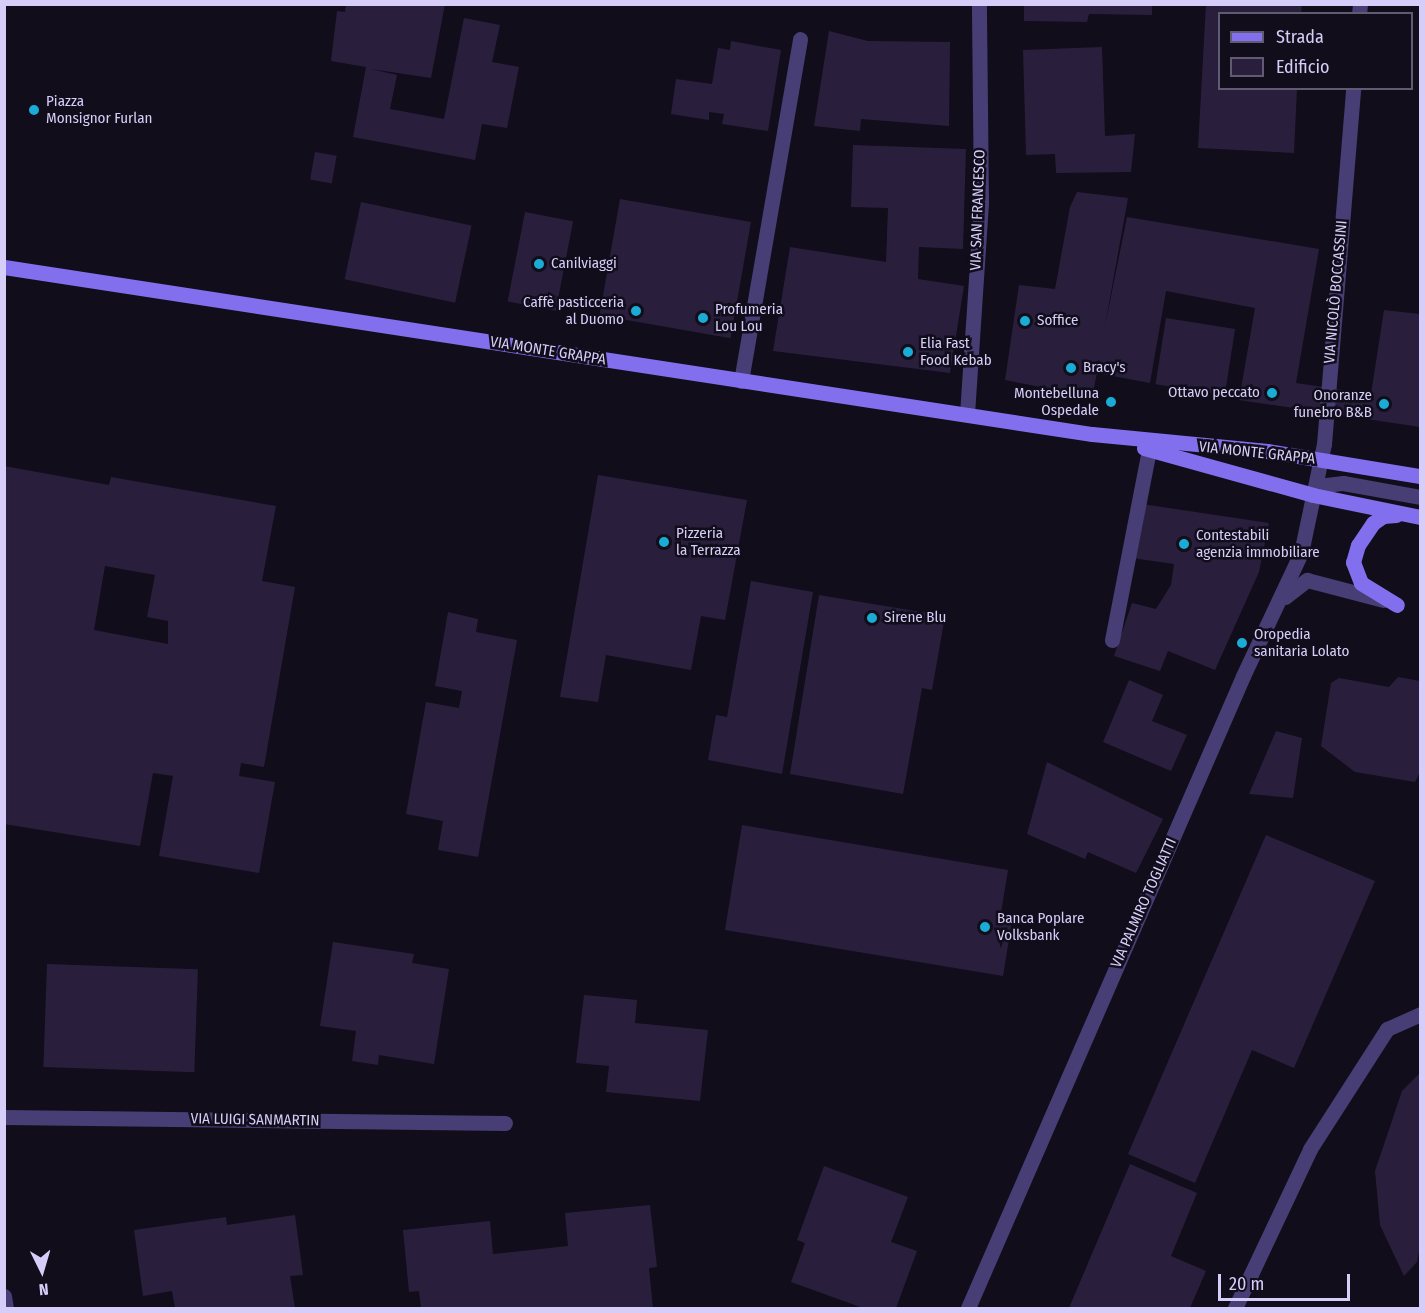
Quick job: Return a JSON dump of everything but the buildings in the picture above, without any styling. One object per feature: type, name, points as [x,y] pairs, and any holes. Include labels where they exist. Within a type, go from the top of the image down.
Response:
[{"type":"main road","name":"VIA MONTE GRAPPA","points":[[4,267],[1092,434],[1321,460],[1420,476]]},
{"type":"main road","name":"VIA MONTE GRAPPA","points":[[1092,434],[1313,495],[1416,517]]},
{"type":"main road","points":[[1396,605],[1361,583],[1353,562],[1362,538],[1379,518],[1416,517]]},
{"type":"street","name":"VIA SAN FRANCESCO","points":[[967,414],[981,203],[979,4]]},
{"type":"street","points":[[741,381],[800,39]]},
{"type":"street","name":"VIA NICOLÒ BOCCASSINI","points":[[1313,495],[1321,460],[1353,90]]},
{"type":"street","points":[[1112,640],[1149,449]]},
{"type":"street","name":"VIA MONTE GRAPPA","points":[[1313,495],[1326,485],[1343,483],[1420,497]]},
{"type":"street","name":"VIA PALMIRO TOGLIATTI","points":[[968,1308],[1301,553],[1313,495]]},
{"type":"street","points":[[1273,615],[1293,588],[1307,580],[1396,605]]},
{"type":"street","points":[[1235,1308],[1310,1149],[1387,1029],[1420,1014]]},
{"type":"street","name":"VIA LUIGI SANMARTIN","points":[[4,1117],[506,1123]]},
{"type":"street","points":[[4,1296],[6,1308]]},
{"type":"place","name":"Piazza Monsignor Furlan","points":[[34,110]]},
{"type":"place","name":"Canilviaggi","points":[[539,264]]},
{"type":"place","name":"Caffè pasticceria al Duomo","points":[[636,311]]},
{"type":"place","name":"Profumeria Lou Lou","points":[[703,318]]},
{"type":"place","name":"Soffice","points":[[1025,321]]},
{"type":"place","name":"Elia Fast Food Kebab","points":[[908,352]]},
{"type":"place","name":"Bracy's","points":[[1071,368]]},
{"type":"place","name":"Ottavo peccato","points":[[1272,393]]},
{"type":"place","name":"Montebelluna Ospedale","points":[[1111,402]]},
{"type":"place","name":"Onoranze funebro B&B","points":[[1384,404]]},
{"type":"place","name":"Pizzeria la Terrazza","points":[[664,542]]},
{"type":"place","name":"Contestabili agenzia immobiliare","points":[[1184,544]]},
{"type":"place","name":"Sirene Blu","points":[[872,618]]},
{"type":"place","name":"Oropedia sanitaria Lolato","points":[[1242,643]]},
{"type":"place","name":"Banca Poplare Volksbank","points":[[985,927]]}]
